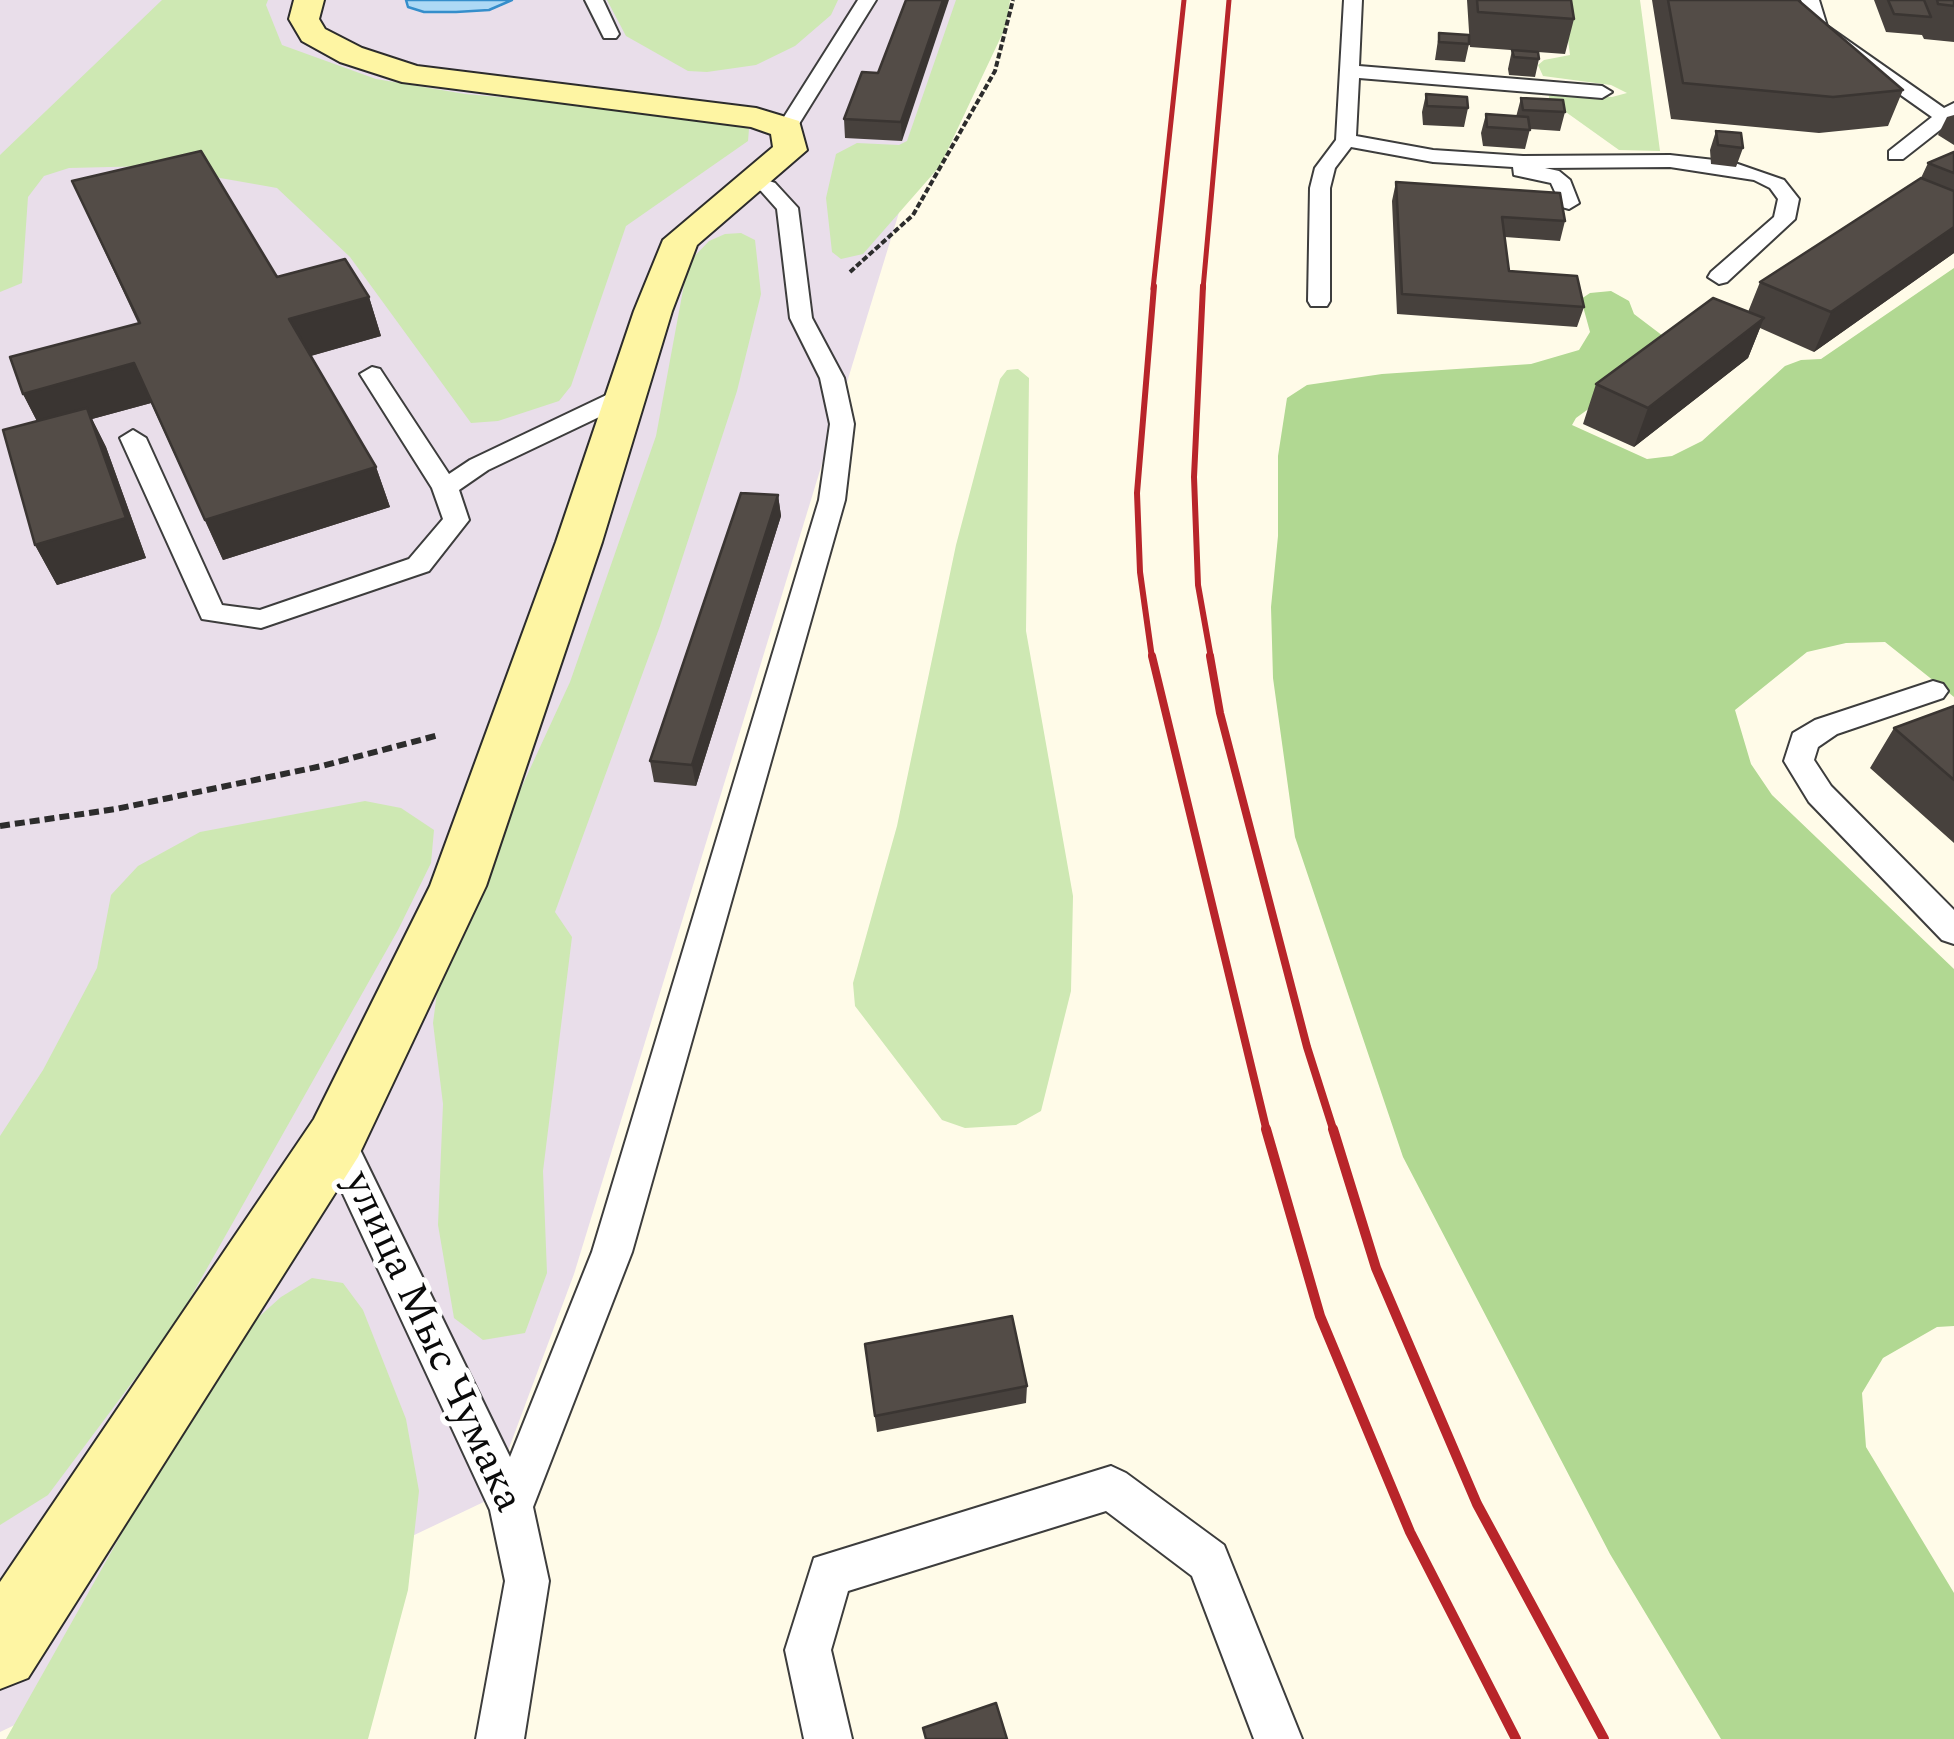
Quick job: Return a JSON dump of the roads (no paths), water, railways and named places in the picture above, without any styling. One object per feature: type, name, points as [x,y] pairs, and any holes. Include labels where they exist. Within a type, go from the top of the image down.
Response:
[{"type":"street","points":[[309,0],[304,19],[313,35],[351,55],[413,75],[756,118],[787,128],[790,150],[681,240],[653,311],[458,886],[336,1138]]},
{"type":"street","name":"улица Мыс Чумака","points":[[0,1650],[336,1138]]},
{"type":"lane","points":[[594,0],[610,34]]},
{"type":"lane","points":[[787,128],[867,0]]},
{"type":"lane","points":[[1319,300],[1320,188],[1326,168],[1346,140],[1353,0]]},
{"type":"lane","points":[[1810,0],[1818,29],[1949,113],[1896,154]]},
{"type":"lane","points":[[1347,71],[1602,92]]},
{"type":"lane","points":[[1346,140],[1552,175],[1564,188],[1569,204]]},
{"type":"lane","points":[[1458,158],[1522,162],[1670,161],[1732,168],[1777,184],[1789,198],[1784,220],[1719,277]]},
{"type":"lane","points":[[511,1507],[612,1252],[832,500],[842,424],[832,378],[801,318],[788,208],[768,187],[753,181]]},
{"type":"lane","points":[[132,438],[212,612],[261,619],[419,565],[456,520],[445,488],[372,374]]},
{"type":"lane","points":[[445,488],[480,465],[628,394]]},
{"type":"lane","points":[[1933,691],[1826,727],[1804,741],[1799,761],[1820,794],[1954,931]]},
{"type":"lane","name":"улица Мыс Чумака","points":[[336,1138],[511,1507],[526,1581],[500,1739]]},
{"type":"lane","points":[[828,1739],[808,1650],[830,1574],[1111,1488],[1208,1561],[1278,1739]]},
{"type":"water","points":[[406,0],[512,0],[489,10],[424,12],[408,7]]},
{"type":"railway","points":[[1153,289],[1184,0]]},
{"type":"railway","points":[[1203,289],[1229,0]]},
{"type":"railway","points":[[1152,658],[1140,572],[1137,493],[1154,286]]},
{"type":"railway","points":[[1203,286],[1194,477],[1198,585],[1211,658]]},
{"type":"railway","points":[[1152,656],[1267,1132]]},
{"type":"railway","points":[[1210,656],[1220,713],[1307,1047],[1334,1132]]},
{"type":"railway","points":[[1266,1129],[1320,1316],[1410,1532],[1516,1739]]},
{"type":"railway","points":[[1333,1129],[1376,1268],[1477,1504],[1604,1739]]}]
